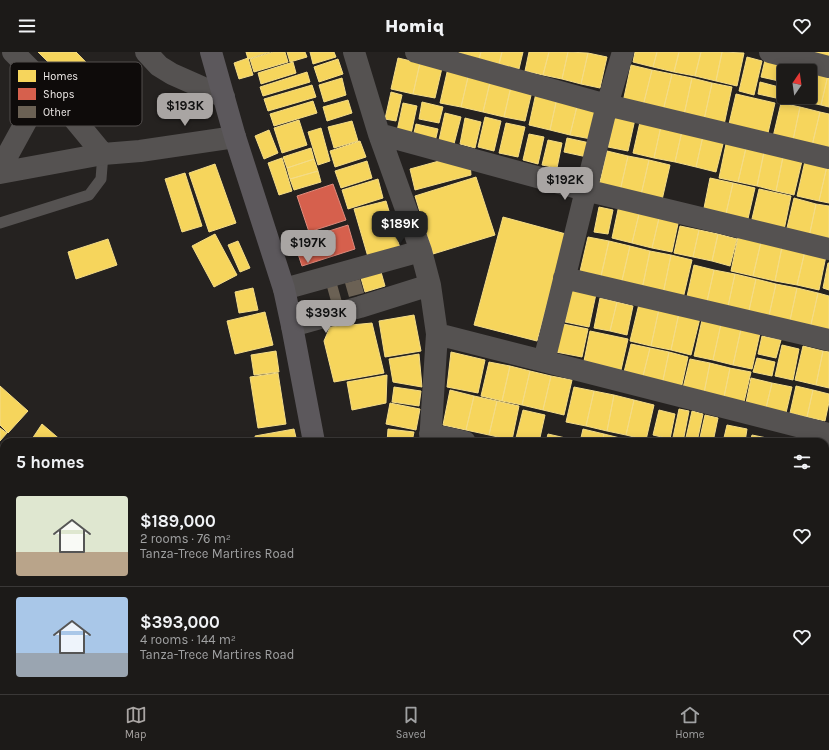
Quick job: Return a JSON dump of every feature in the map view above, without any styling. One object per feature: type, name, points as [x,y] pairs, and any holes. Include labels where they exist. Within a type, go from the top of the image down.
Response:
[{"type":"main road","points":[[211,52],[235,137],[284,289],[313,438]]},
{"type":"street","points":[[13,52],[23,62]]},
{"type":"street","points":[[146,52],[159,66],[172,74],[224,97]]},
{"type":"street","points":[[354,52],[379,134],[421,251],[430,285],[436,334],[430,438]]},
{"type":"street","points":[[416,52],[607,105],[829,158]]},
{"type":"street","points":[[544,361],[607,105],[623,52]]},
{"type":"street","points":[[770,52],[829,66]]},
{"type":"street","points":[[0,168],[23,126]]},
{"type":"street","points":[[80,126],[103,154]]},
{"type":"street","points":[[379,134],[586,190],[829,249]]},
{"type":"street","points":[[0,173],[103,154],[140,151],[235,137]]},
{"type":"street","points":[[284,289],[421,251]]},
{"type":"street","points":[[564,278],[829,340]]},
{"type":"street","points":[[292,326],[430,285]]},
{"type":"street","points":[[436,334],[829,434]]},
{"type":"lane","points":[[0,223],[89,195],[101,179],[103,154]]},
{"type":"building: Homes","points":[[38,52],[76,52],[86,62],[48,62]]},
{"type":"building: Homes","points":[[246,52],[270,52],[248,59]]},
{"type":"building: Homes","points":[[273,52],[285,52],[288,62],[254,72],[250,59]]},
{"type":"building: Homes","points":[[287,52],[305,52],[307,57],[290,62]]},
{"type":"building: Homes","points":[[310,52],[334,52],[336,57],[313,64]]},
{"type":"building: Homes","points":[[459,52],[481,52],[479,59],[459,55]]},
{"type":"building: Homes","points":[[481,52],[502,52],[499,64],[479,59]]},
{"type":"building: Homes","points":[[502,52],[523,52],[519,69],[499,64]]},
{"type":"building: Homes","points":[[529,52],[549,52],[543,75],[525,71]]},
{"type":"building: Homes","points":[[549,52],[568,52],[562,79],[543,75]]},
{"type":"building: Homes","points":[[568,52],[588,53],[581,84],[562,79]]},
{"type":"building: Homes","points":[[635,52],[657,52],[653,67],[633,62]]},
{"type":"building: Homes","points":[[657,52],[679,52],[674,72],[653,67]]},
{"type":"building: Homes","points":[[679,52],[701,52],[695,76],[674,72]]},
{"type":"building: Homes","points":[[701,52],[722,52],[716,81],[695,76]]},
{"type":"building: Homes","points":[[722,52],[744,53],[737,86],[716,81]]},
{"type":"building: Homes","points":[[810,52],[829,52],[829,57]]},
{"type":"building: Homes","points":[[588,53],[607,57],[600,88],[581,84]]},
{"type":"building: Homes","points":[[747,57],[762,61],[754,95],[739,91]]},
{"type":"building: Homes","points":[[248,58],[253,75],[239,79],[234,63]]},
{"type":"building: Homes","points":[[398,58],[420,63],[413,94],[391,89]]},
{"type":"building: Homes","points":[[338,59],[343,74],[319,82],[314,67]]},
{"type":"building: Homes","points":[[765,60],[782,64],[777,64],[777,81],[761,77]]},
{"type":"building: Homes","points":[[293,62],[296,73],[261,84],[258,73]]},
{"type":"building: Homes","points":[[420,63],[442,68],[435,98],[413,94]]},
{"type":"building: Homes","points":[[631,65],[652,70],[643,106],[623,102]]},
{"type":"building: Homes","points":[[448,68],[469,73],[461,107],[440,103]]},
{"type":"building: Homes","points":[[652,70],[672,74],[663,111],[643,106]]},
{"type":"building: Homes","points":[[307,72],[310,82],[263,96],[260,87]]},
{"type":"building: Homes","points":[[469,73],[491,78],[483,112],[461,107]]},
{"type":"building: Homes","points":[[817,73],[828,75],[821,105],[816,104]]},
{"type":"building: Homes","points":[[672,74],[692,78],[684,115],[663,111]]},
{"type":"building: Homes","points":[[829,75],[829,107],[821,105]]},
{"type":"building: Homes","points":[[342,78],[346,95],[324,102],[319,85]]},
{"type":"building: Homes","points":[[491,78],[512,82],[504,117],[483,112]]},
{"type":"building: Homes","points":[[692,78],[712,83],[704,120],[684,115]]},
{"type":"building: Homes","points":[[512,82],[533,87],[525,121],[504,117]]},
{"type":"building: Homes","points":[[760,82],[777,86],[776,98],[758,94]]},
{"type":"building: Homes","points":[[712,83],[732,87],[724,125],[704,120]]},
{"type":"building: Homes","points":[[312,85],[316,97],[268,111],[264,99]]},
{"type":"building: Homes","points":[[391,92],[402,95],[396,121],[385,119]]},
{"type":"building: Homes","points":[[536,93],[557,98],[550,130],[529,125]]},
{"type":"building: Homes","points":[[736,94],[775,103],[768,133],[729,124]]},
{"type":"building: Homes","points":[[557,98],[578,102],[570,135],[550,130]]},
{"type":"building: Homes","points":[[348,100],[352,113],[327,121],[323,107]]},
{"type":"building: Homes","points":[[313,101],[317,113],[274,126],[270,114]]},
{"type":"building: Homes","points":[[422,102],[443,107],[439,123],[419,119]]},
{"type":"building: Homes","points":[[578,102],[598,107],[591,139],[570,135]]},
{"type":"building: Homes","points":[[403,103],[417,106],[411,134],[397,131]]},
{"type":"building: Homes","points":[[781,104],[800,107],[792,145],[772,141]]},
{"type":"building: Homes","points":[[800,107],[820,112],[811,150],[792,145]]},
{"type":"building: Homes","points":[[820,112],[829,114],[829,154],[811,150]]},
{"type":"building: Homes","points":[[445,113],[461,117],[454,144],[439,140]]},
{"type":"building: Homes","points":[[615,115],[635,119],[628,151],[608,147]]},
{"type":"building: Homes","points":[[485,117],[501,121],[494,151],[478,147]]},
{"type":"building: Homes","points":[[465,118],[481,122],[475,148],[460,144]]},
{"type":"building: Homes","points":[[299,120],[307,145],[282,153],[274,128]]},
{"type":"building: Homes","points":[[352,121],[358,141],[334,148],[328,127]]},
{"type":"building: Homes","points":[[640,122],[661,126],[654,158],[633,153]]},
{"type":"building: Homes","points":[[506,123],[525,127],[518,157],[499,153]]},
{"type":"building: Homes","points":[[416,124],[438,129],[435,142],[413,137]]},
{"type":"building: Homes","points":[[661,126],[682,131],[675,162],[654,158]]},
{"type":"building: Homes","points":[[321,128],[330,161],[318,165],[308,132]]},
{"type":"building: Homes","points":[[269,130],[278,153],[264,159],[255,136]]},
{"type":"building: Homes","points":[[682,131],[703,136],[696,167],[675,162]]},
{"type":"building: Homes","points":[[529,134],[544,137],[538,164],[523,160]]},
{"type":"building: Homes","points":[[703,136],[724,140],[716,172],[696,167]]},
{"type":"building: Homes","points":[[567,138],[590,143],[587,157],[564,152]]},
{"type":"building: Homes","points":[[548,140],[562,143],[557,168],[542,165]]},
{"type":"building: Homes","points":[[360,141],[366,157],[335,167],[330,151]]},
{"type":"building: Homes","points":[[726,144],[746,148],[738,182],[719,178]]},
{"type":"building: Homes","points":[[311,148],[314,159],[287,168],[283,157]]},
{"type":"building: Homes","points":[[746,148],[764,152],[757,186],[738,182]]},
{"type":"building: Homes","points":[[607,151],[628,156],[620,191],[599,186]]},
{"type":"building: Homes","points":[[764,152],[783,157],[776,191],[757,186]]},
{"type":"building: Homes","points":[[628,156],[649,160],[641,195],[620,191]]},
{"type":"building: Homes","points":[[783,157],[802,161],[794,195],[776,191]]},
{"type":"building: Homes","points":[[282,158],[292,191],[279,195],[268,163]]},
{"type":"building: Homes","points":[[450,158],[470,163],[471,175],[415,190],[410,169]]},
{"type":"building: Homes","points":[[314,159],[318,171],[290,179],[287,168]]},
{"type":"building: Homes","points":[[649,160],[670,165],[662,200],[641,195]]},
{"type":"building: Homes","points":[[367,161],[372,178],[341,188],[335,171]]},
{"type":"building: Homes","points":[[805,161],[827,166],[819,201],[797,196]]},
{"type":"building: Homes","points":[[215,164],[236,223],[209,232],[189,173]]},
{"type":"building: Homes","points":[[827,166],[829,166],[829,203],[819,201]]},
{"type":"building: Homes","points":[[318,171],[321,182],[294,190],[290,179]]},
{"type":"building: Homes","points":[[185,173],[202,226],[182,232],[165,179]]},
{"type":"building: Homes","points":[[476,177],[495,235],[433,254],[415,196]]},
{"type":"building: Homes","points":[[710,178],[733,183],[725,218],[703,213]]},
{"type":"building: Homes","points":[[378,179],[383,198],[348,209],[342,190]]},
{"type":"building: Homes","points":[[733,183],[755,188],[747,223],[725,218]]},
{"type":"building: Homes","points":[[759,189],[791,196],[784,230],[751,223]]},
{"type":"building: Homes","points":[[794,198],[816,204],[809,237],[786,232]]},
{"type":"building: Homes","points":[[386,201],[400,248],[368,257],[354,209]]},
{"type":"building: Homes","points":[[816,204],[829,206],[829,242],[809,237]]},
{"type":"building: Homes","points":[[619,205],[640,210],[632,243],[612,238]]},
{"type":"building: Homes","points":[[599,207],[613,210],[608,234],[594,232]]},
{"type":"building: Homes","points":[[640,210],[660,214],[652,248],[632,243]]},
{"type":"building: Homes","points":[[660,214],[679,219],[672,252],[652,248]]},
{"type":"building: Homes","points":[[503,217],[566,234],[537,341],[474,325]]},
{"type":"building: Homes","points":[[680,226],[699,230],[693,257],[674,253]]},
{"type":"building: Homes","points":[[699,230],[718,234],[712,261],[693,257]]},
{"type":"building: Homes","points":[[215,234],[237,275],[214,287],[192,246]]},
{"type":"building: Homes","points":[[718,234],[737,239],[730,266],[712,261]]},
{"type":"building: Homes","points":[[588,237],[609,241],[599,285],[578,280]]},
{"type":"building: Homes","points":[[738,237],[761,242],[753,276],[731,271]]},
{"type":"building: Homes","points":[[108,239],[117,265],[76,279],[68,252]]},
{"type":"building: Homes","points":[[238,241],[250,268],[240,272],[228,245]]},
{"type":"building: Homes","points":[[609,241],[630,246],[620,289],[599,285]]},
{"type":"building: Homes","points":[[761,242],[782,247],[775,281],[753,276]]},
{"type":"building: Homes","points":[[630,246],[650,251],[641,294],[620,289]]},
{"type":"building: Homes","points":[[782,247],[805,251],[797,285],[775,281]]},
{"type":"building: Homes","points":[[650,251],[671,255],[662,299],[641,294]]},
{"type":"building: Homes","points":[[805,251],[826,256],[819,290],[797,285]]},
{"type":"building: Homes","points":[[671,255],[692,260],[682,303],[662,299]]},
{"type":"building: Homes","points":[[829,263],[829,290],[823,288]]},
{"type":"building: Homes","points":[[694,265],[714,270],[706,306],[686,301]]},
{"type":"building: Homes","points":[[714,270],[735,274],[727,311],[706,306]]},
{"type":"building: Homes","points":[[381,272],[385,286],[365,292],[361,278]]},
{"type":"building: Homes","points":[[735,274],[756,279],[748,315],[727,311]]},
{"type":"building: Homes","points":[[756,279],[776,284],[768,320],[748,315]]},
{"type":"building: Homes","points":[[776,284],[797,288],[789,325],[768,320]]},
{"type":"building: Homes","points":[[253,288],[258,310],[239,313],[235,292]]},
{"type":"building: Homes","points":[[572,288],[596,294],[589,327],[565,322]]},
{"type":"building: Homes","points":[[797,288],[818,293],[810,329],[789,325]]},
{"type":"building: Homes","points":[[818,293],[829,296],[829,334],[810,329]]},
{"type":"building: Homes","points":[[600,298],[617,302],[610,331],[594,328]]},
{"type":"building: Homes","points":[[617,302],[633,306],[627,335],[610,331]]},
{"type":"building: Homes","points":[[639,304],[659,309],[651,346],[630,341]]},
{"type":"building: Homes","points":[[659,309],[679,313],[671,350],[651,346]]},
{"type":"building: Homes","points":[[265,312],[273,345],[235,354],[227,321]]},
{"type":"building: Homes","points":[[679,313],[700,318],[691,355],[671,350]]},
{"type":"building: Homes","points":[[414,315],[421,351],[385,357],[379,321]]},
{"type":"building: Homes","points":[[702,320],[721,324],[713,360],[694,356]]},
{"type":"building: Homes","points":[[372,323],[384,373],[334,382],[324,341],[330,327]]},
{"type":"building: Homes","points":[[563,324],[588,329],[582,357],[556,352]]},
{"type":"building: Homes","points":[[721,324],[741,329],[733,365],[713,360]]},
{"type":"building: Homes","points":[[741,329],[760,333],[752,369],[733,365]]},
{"type":"building: Homes","points":[[590,331],[628,339],[621,370],[584,361]]},
{"type":"building: Homes","points":[[762,336],[781,340],[776,358],[758,354]]},
{"type":"building: Homes","points":[[631,344],[650,348],[642,380],[623,376]]},
{"type":"building: Homes","points":[[782,345],[799,349],[793,380],[775,376]]},
{"type":"building: Homes","points":[[803,346],[823,351],[816,385],[795,380]]},
{"type":"building: Homes","points":[[650,348],[669,352],[662,385],[642,380]]},
{"type":"building: Homes","points":[[276,351],[279,372],[254,375],[251,355]]},
{"type":"building: Homes","points":[[823,351],[829,352],[829,388],[816,385]]},
{"type":"building: Homes","points":[[451,352],[485,360],[478,393],[447,387]]},
{"type":"building: Homes","points":[[669,352],[688,357],[681,389],[662,385]]},
{"type":"building: Homes","points":[[419,354],[422,387],[393,382],[389,359]]},
{"type":"building: Homes","points":[[757,358],[775,362],[772,376],[753,372]]},
{"type":"building: Homes","points":[[690,359],[710,363],[704,393],[683,388]]},
{"type":"building: Homes","points":[[489,362],[510,366],[502,401],[481,396]]},
{"type":"building: Homes","points":[[710,363],[730,368],[724,397],[704,393]]},
{"type":"building: Homes","points":[[510,366],[530,371],[522,405],[502,401]]},
{"type":"building: Homes","points":[[730,368],[751,372],[744,402],[724,397]]},
{"type":"building: Homes","points":[[530,371],[551,376],[543,410],[522,405]]},
{"type":"building: Homes","points":[[278,373],[286,424],[258,428],[250,377]]},
{"type":"building: Homes","points":[[387,375],[386,403],[352,410],[347,382]]},
{"type":"building: Homes","points":[[551,376],[572,380],[564,415],[543,410]]},
{"type":"building: Homes","points":[[751,378],[772,383],[766,408],[746,403]]},
{"type":"building: Homes","points":[[772,383],[792,387],[786,413],[766,408]]},
{"type":"building: Homes","points":[[0,386],[28,411],[8,433],[0,425]]},
{"type":"building: Homes","points":[[796,386],[813,390],[807,417],[790,413]]},
{"type":"building: Homes","points":[[394,387],[421,391],[419,406],[392,402]]},
{"type":"building: Homes","points":[[574,387],[594,391],[586,426],[566,422]]},
{"type":"building: Homes","points":[[450,390],[474,396],[466,430],[443,425]]},
{"type":"building: Homes","points":[[813,390],[829,394],[825,421],[807,417]]},
{"type":"building: Homes","points":[[594,391],[614,395],[607,431],[586,426]]},
{"type":"building: Homes","points":[[614,395],[634,400],[626,435],[607,431]]},
{"type":"building: Homes","points":[[474,396],[497,401],[489,435],[466,430]]},
{"type":"building: Homes","points":[[634,400],[654,405],[646,438],[638,438],[626,435]]},
{"type":"building: Homes","points":[[497,401],[519,406],[512,438],[503,438],[489,435]]},
{"type":"building: Homes","points":[[390,403],[420,409],[416,430],[386,424]]},
{"type":"building: Homes","points":[[679,409],[689,411],[684,438],[673,438]]},
{"type":"building: Homes","points":[[523,410],[545,415],[540,438],[516,438]]},
{"type":"building: Homes","points":[[659,410],[675,414],[670,438],[653,435]]},
{"type":"building: Homes","points":[[692,411],[703,414],[698,438],[686,438]]},
{"type":"building: Homes","points":[[705,415],[718,418],[714,438],[700,438]]},
{"type":"building: Homes","points":[[42,424],[58,438],[33,438]]},
{"type":"building: Homes","points":[[727,425],[747,429],[746,438],[724,438]]},
{"type":"building: Homes","points":[[0,428],[7,433],[3,438],[0,438]]},
{"type":"building: Homes","points":[[294,429],[296,438],[255,438],[255,436]]},
{"type":"building: Homes","points":[[388,429],[414,432],[413,438],[387,438]]},
{"type":"building: Homes","points":[[583,429],[604,434],[603,438],[581,438]]},
{"type":"building: Homes","points":[[548,434],[566,438],[547,438]]},
{"type":"building: Homes","points":[[604,434],[620,438],[603,438]]},
{"type":"building: Homes","points":[[752,435],[767,438],[751,438]]},
{"type":"building: Shops","points":[[333,184],[346,220],[309,232],[297,196]]},
{"type":"building: Shops","points":[[348,225],[355,249],[302,266],[294,242]]},
{"type":"building: Other","points":[[360,279],[364,293],[349,297],[345,283]]},
{"type":"building: Other","points":[[337,284],[342,302],[332,305],[327,287]]}]
